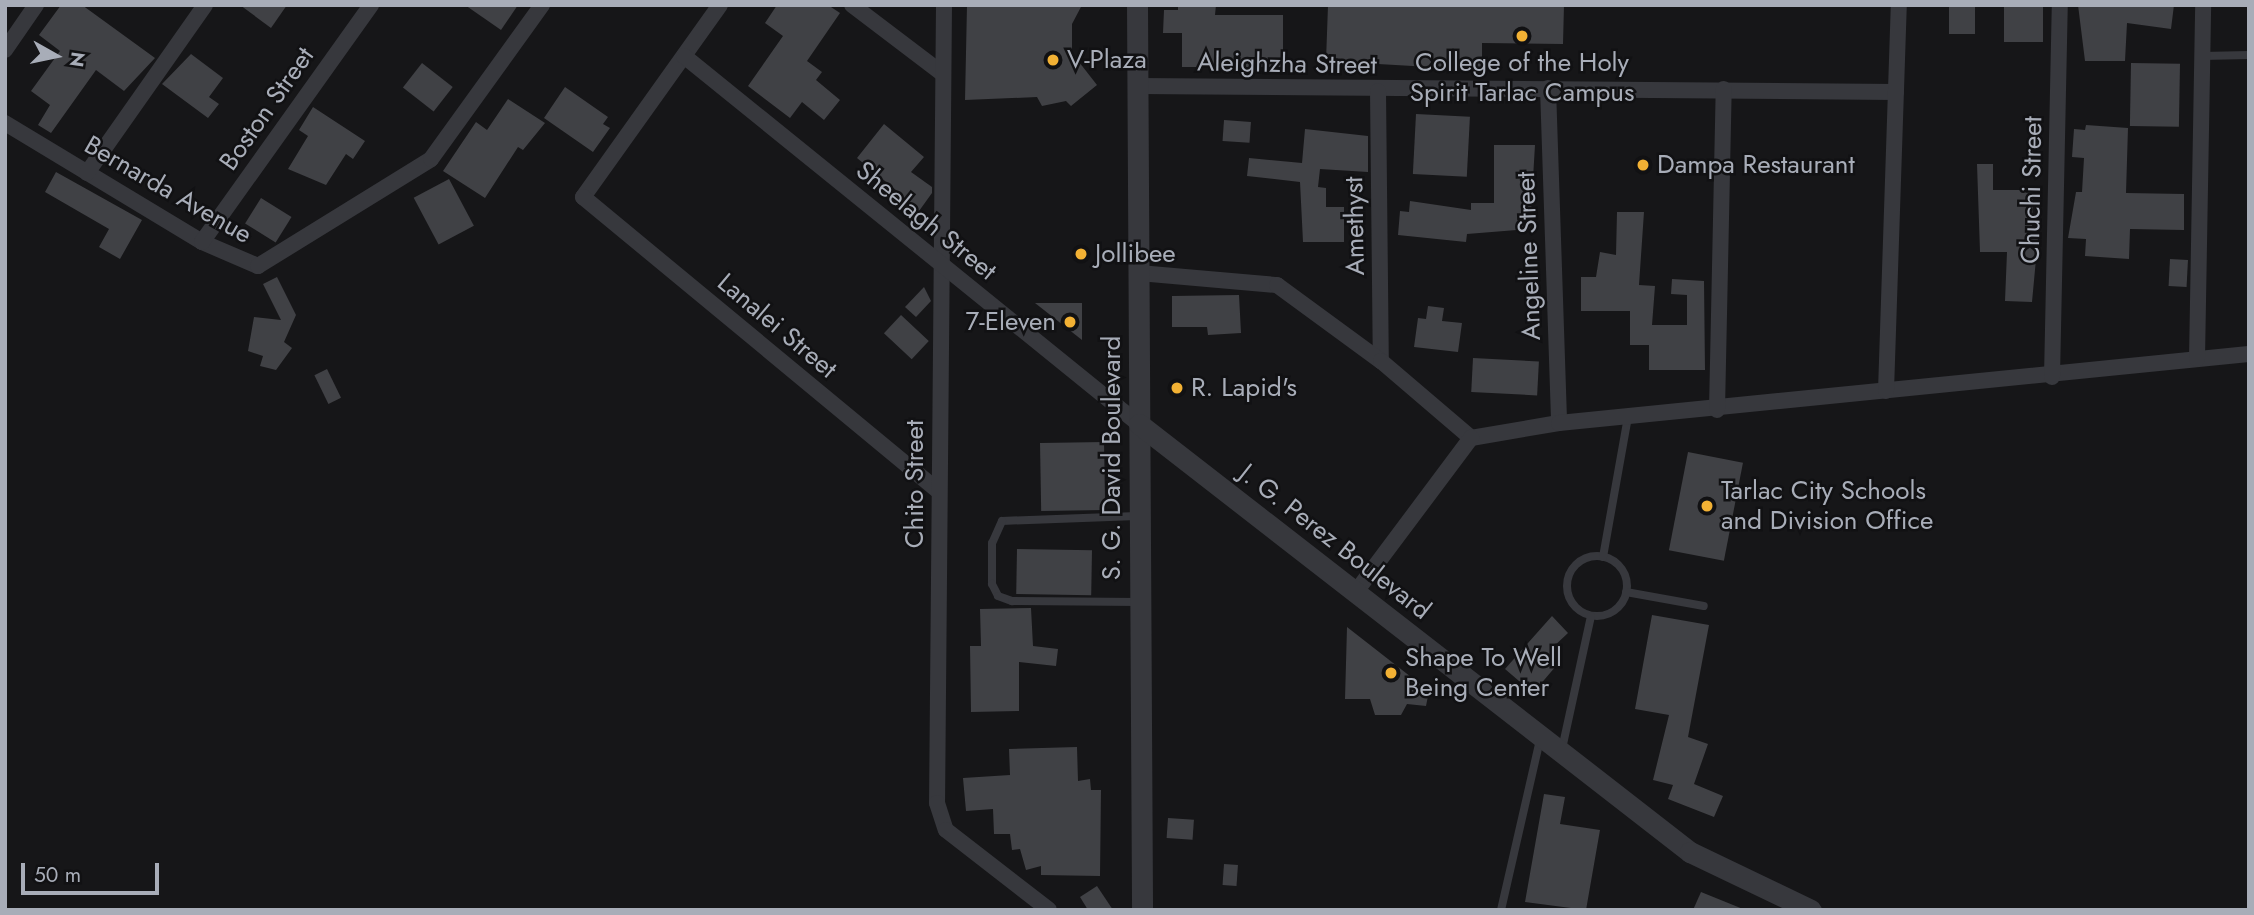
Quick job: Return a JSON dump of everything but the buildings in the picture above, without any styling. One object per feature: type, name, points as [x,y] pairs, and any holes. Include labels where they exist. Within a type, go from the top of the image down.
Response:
[{"type":"street","points":[[5,50],[36,5]]},
{"type":"street","points":[[86,173],[205,5]]},
{"type":"street","name":"Boston Street","points":[[202,242],[371,5]]},
{"type":"street","name":"Bernarda Avenue","points":[[5,123],[202,242],[258,266],[417,172],[542,5]]},
{"type":"street","points":[[684,56],[720,5]]},
{"type":"street","points":[[852,5],[943,74]]},
{"type":"street","name":"Chito Street","points":[[944,5],[939,263],[937,803],[946,830],[1049,910]]},
{"type":"street","name":"S. G. David Boulevard","points":[[1137,5],[1142,910]]},
{"type":"street","points":[[1886,391],[1899,5]]},
{"type":"street","name":"Chuchi Street","points":[[2052,377],[2060,5]]},
{"type":"street","points":[[2197,359],[2203,5]]},
{"type":"street","name":"Lanalei Street","points":[[684,56],[583,197],[939,492]]},
{"type":"street","name":"Sheelagh Street","points":[[684,56],[1139,424]]},
{"type":"street","name":"Aleighzha Street","points":[[1138,86],[1378,91],[1548,88],[1896,92]]},
{"type":"street","name":"Angeline Street","points":[[1548,88],[1559,423]]},
{"type":"street","points":[[1717,410],[1724,89]]},
{"type":"street","name":"Amethyst","points":[[1378,91],[1381,360]]},
{"type":"street","points":[[1139,273],[1277,285],[1381,360],[1471,438]]},
{"type":"street","points":[[1355,593],[1471,438],[1559,423],[2052,377],[2249,354]]},
{"type":"street","name":"J. G. Perez Boulevard","points":[[1139,424],[1540,740],[1690,852],[1811,910]]},
{"type":"lane","points":[[2202,56],[2249,55]]},
{"type":"lane","points":[[1603,557],[1628,417]]},
{"type":"lane","points":[[1140,516],[1002,521],[992,543],[992,584],[998,596],[1012,601],[1141,602]]},
{"type":"lane","points":[[1603,557],[1624,574],[1626,592],[1609,614],[1591,616],[1574,605],[1569,575],[1583,560],[1603,557]]},
{"type":"lane","points":[[1626,592],[1704,606]]},
{"type":"lane","points":[[1561,755],[1591,616]]},
{"type":"lane","points":[[1501,910],[1540,740]]},
{"type":"place","name":"College of the Holy Spirit Tarlac Campus","points":[[1522,36]]},
{"type":"place","name":"V-Plaza","points":[[1053,60]]},
{"type":"place","name":"Dampa Restaurant","points":[[1643,165]]},
{"type":"place","name":"Jollibee","points":[[1081,254]]},
{"type":"place","name":"7-Eleven","points":[[1070,322]]},
{"type":"place","name":"R. Lapid's","points":[[1177,388]]},
{"type":"place","name":"Tarlac City Schools and Division Office","points":[[1707,506]]},
{"type":"place","name":"Shape To Well Being Center","points":[[1391,673]]}]
